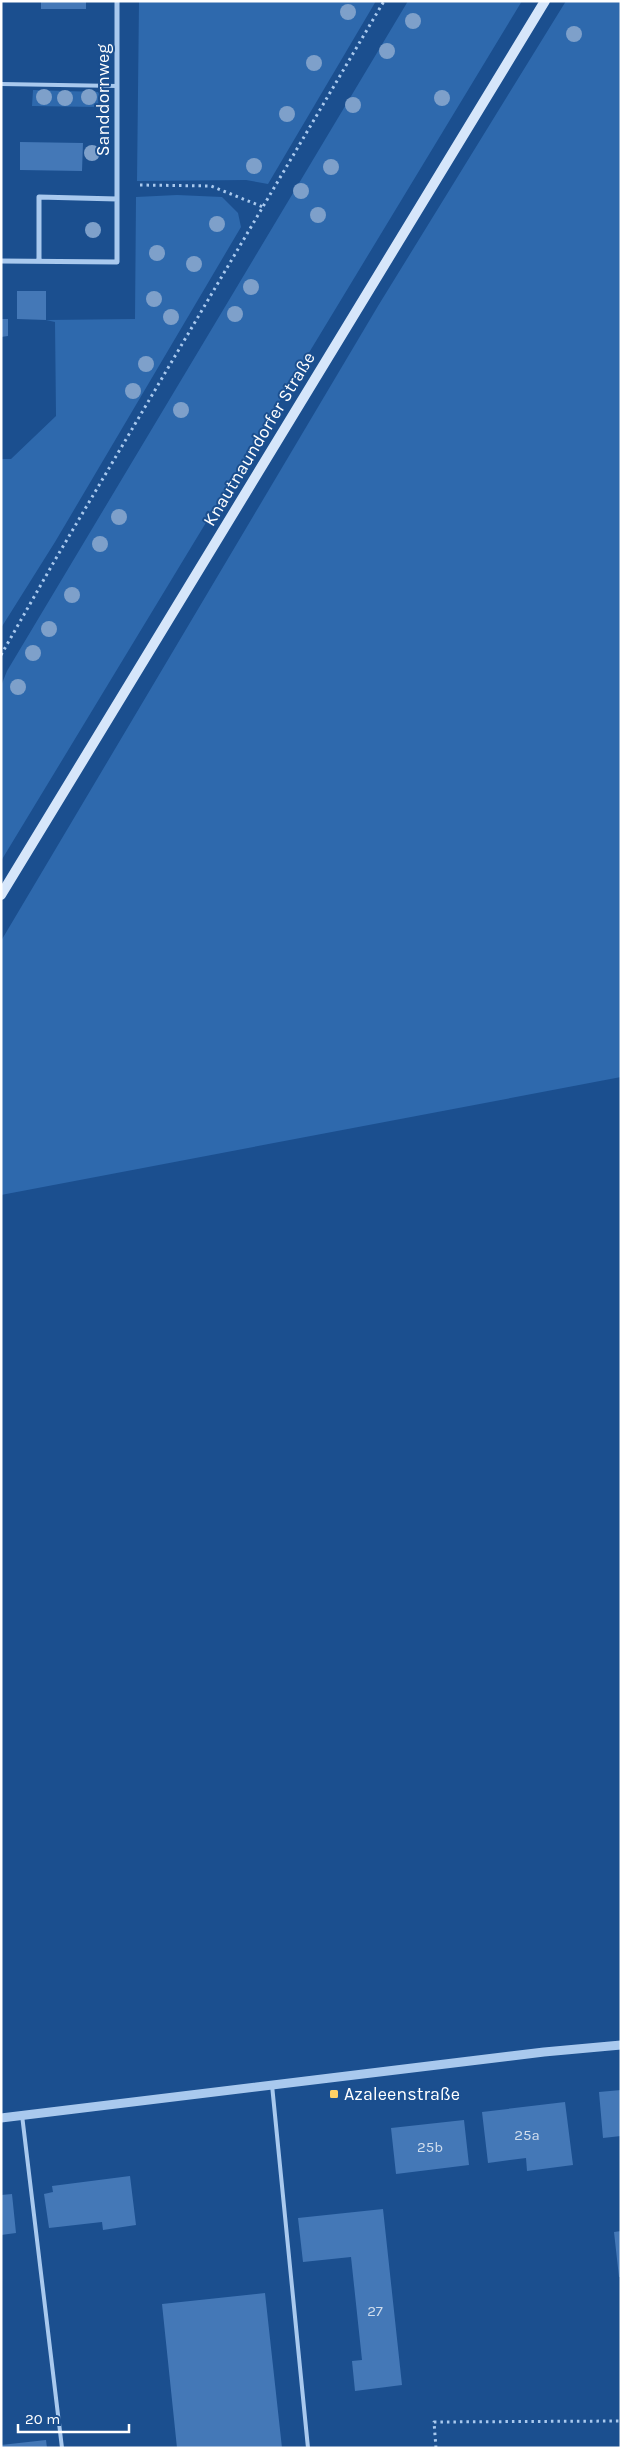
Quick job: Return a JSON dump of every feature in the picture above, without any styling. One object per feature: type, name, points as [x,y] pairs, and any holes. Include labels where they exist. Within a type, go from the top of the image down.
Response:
[{"type":"main road","name":"Knautnaundorfer Straße","points":[[1,895],[545,1]]},
{"type":"street","name":"Sanddornweg","points":[[1,261],[117,262],[117,1]]},
{"type":"street","points":[[39,261],[39,198],[117,199]]},
{"type":"street","points":[[1,2118],[544,2052],[621,2045]]},
{"type":"lane","points":[[1,84],[117,86]]},
{"type":"lane","points":[[272,2085],[308,2448]]},
{"type":"lane","points":[[22,2115],[62,2448]]},
{"type":"path","points":[[1,655],[384,1]]},
{"type":"path","points":[[117,185],[211,186],[262,207]]},
{"type":"path","points":[[436,2448],[434,2422],[621,2421]]},
{"type":"shaded area","points":[[139,1],[376,1],[268,184],[246,180],[137,181]]},
{"type":"shaded area","points":[[408,1],[522,1],[1,861],[1,686],[7,671]]},
{"type":"shaded area","points":[[566,1],[621,1],[621,1077],[1,1195],[1,941],[378,306]]},
{"type":"shaded area","points":[[33,90],[99,92],[98,107],[32,106]]},
{"type":"shaded area","points":[[177,195],[222,197],[238,213],[241,227],[55,542],[1,628],[1,459],[11,459],[56,416],[55,322],[46,320],[135,319],[136,197]]},
{"type":"building","points":[[41,1],[86,1],[86,9],[41,9]]},
{"type":"building","points":[[20,142],[83,143],[82,171],[20,170]]},
{"type":"building","points":[[17,291],[46,291],[46,320],[17,319]]},
{"type":"building","points":[[1,319],[8,319],[8,336],[1,337]]},
{"type":"building","points":[[621,2090],[621,2136],[603,2138],[599,2092]]},
{"type":"building","points":[[565,2102],[573,2165],[527,2171],[526,2158],[488,2163],[482,2112]]},
{"type":"building","points":[[464,2120],[469,2165],[396,2174],[391,2128]]},
{"type":"building","points":[[130,2176],[136,2225],[103,2230],[102,2222],[49,2228],[44,2194],[53,2192],[52,2186]]},
{"type":"building","points":[[12,2194],[16,2233],[1,2235],[1,2195]]},
{"type":"building","points":[[383,2209],[402,2385],[355,2391],[352,2361],[362,2360],[351,2257],[303,2262],[298,2218]]},
{"type":"building","points":[[621,2231],[621,2277],[619,2277],[614,2232]]},
{"type":"building","points":[[265,2293],[282,2448],[177,2448],[162,2304]]},
{"type":"building","points":[[46,2440],[47,2448],[1,2448],[1,2445]]},
{"type":"place","name":"Azaleenstraße","points":[[334,2094]]}]
